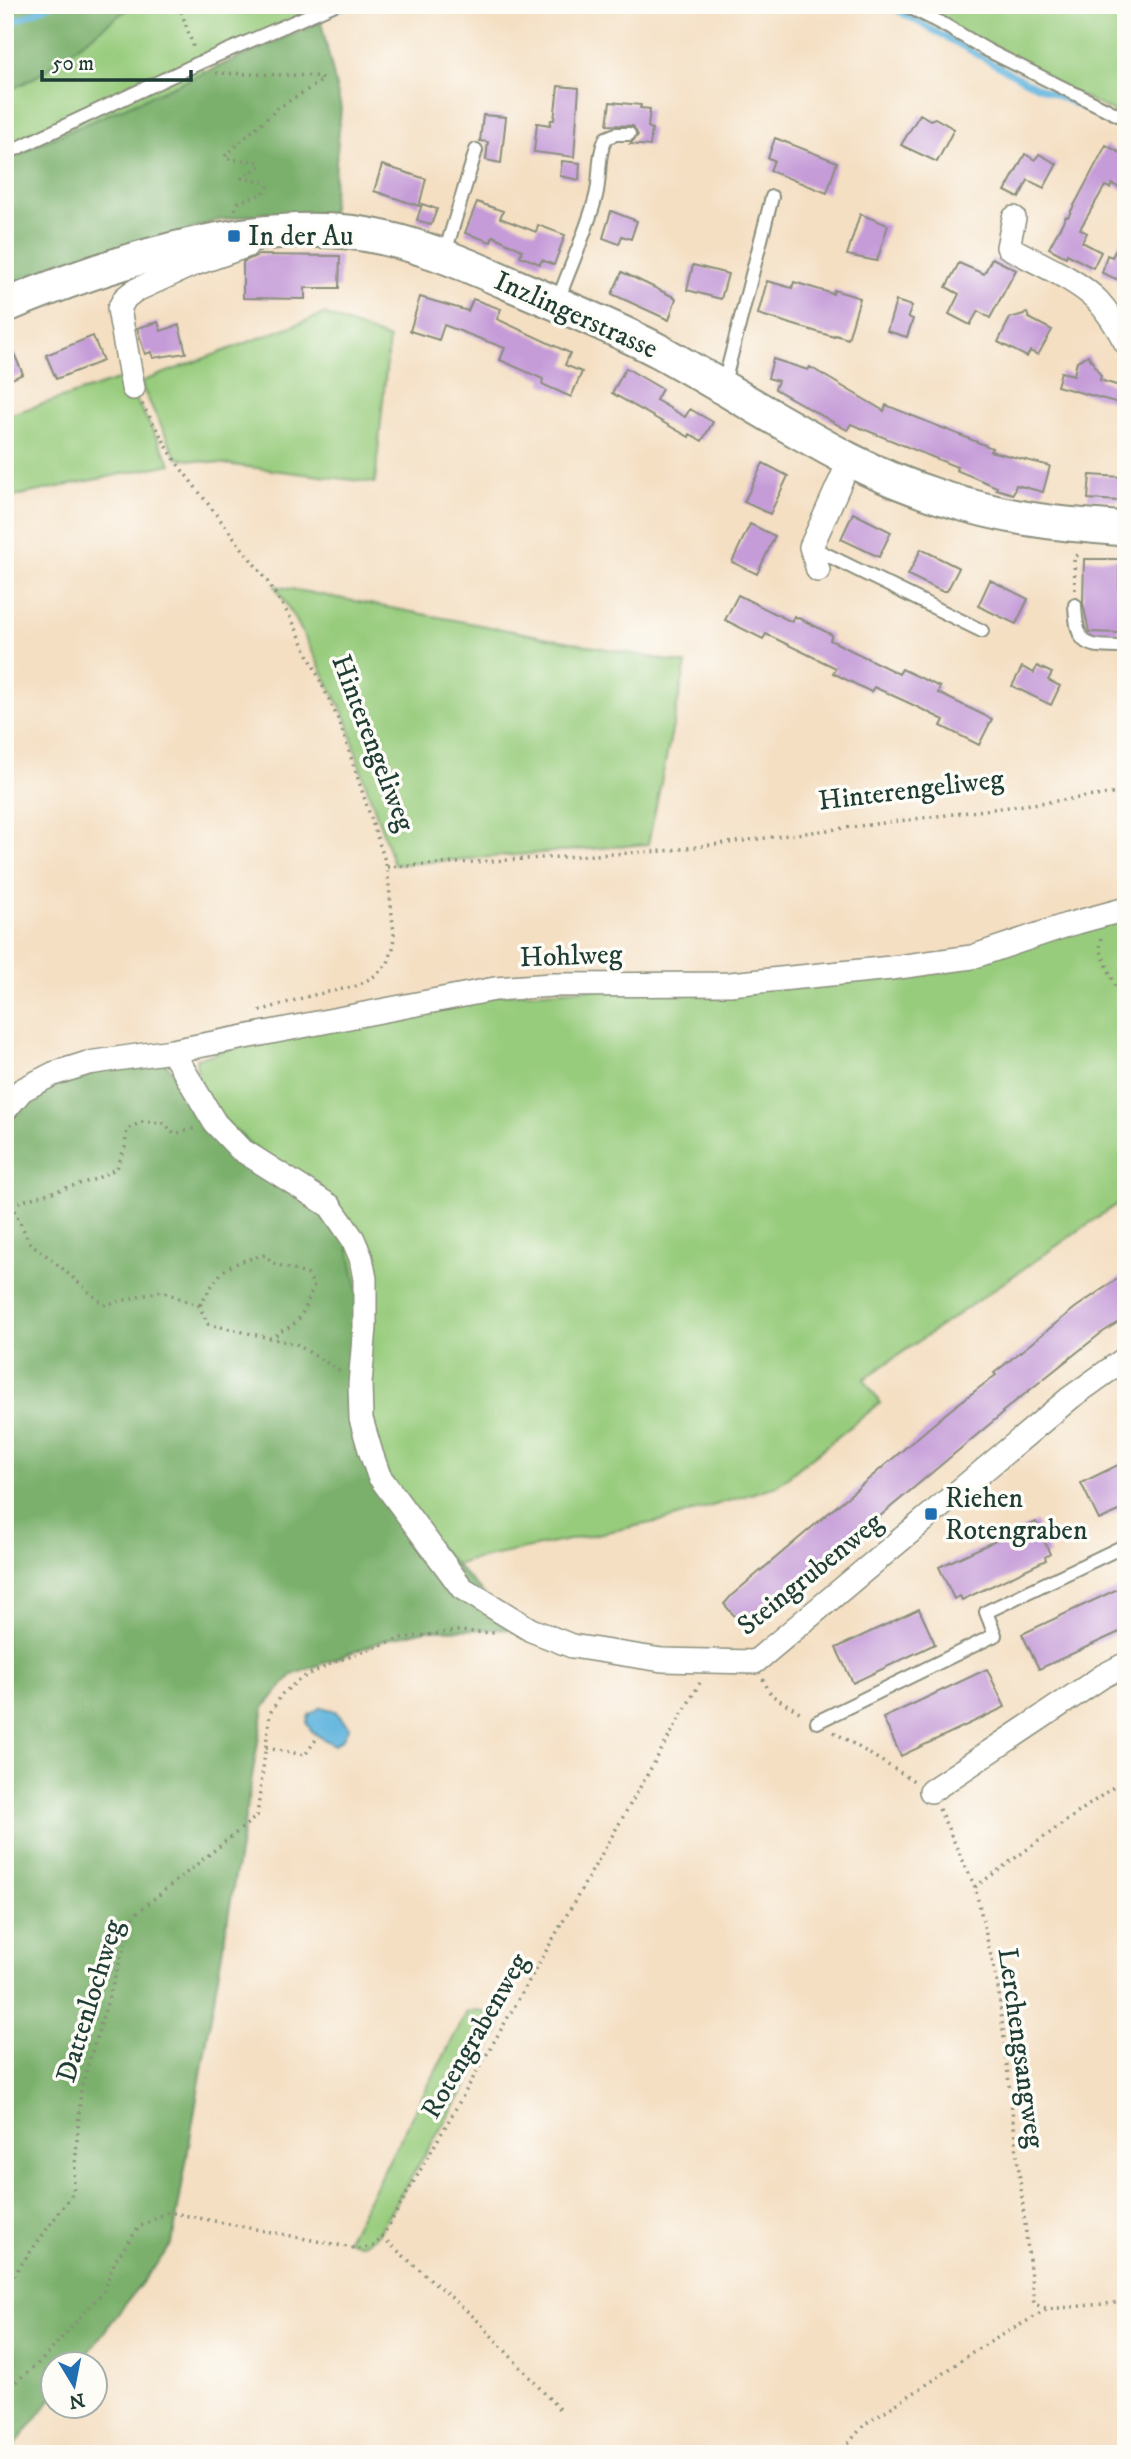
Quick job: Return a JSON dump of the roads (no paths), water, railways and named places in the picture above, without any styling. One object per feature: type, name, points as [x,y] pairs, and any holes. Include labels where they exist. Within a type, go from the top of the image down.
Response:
[{"type":"street","points":[[1014,218],[1008,247],[1097,299],[1126,343]]},
{"type":"street","name":"Inzlingerstrasse","points":[[5,306],[68,280],[234,236],[297,231],[348,232],[390,240],[444,257],[556,304],[657,351],[850,460],[904,483],[992,512],[1037,521],[1126,529]]},
{"type":"street","points":[[134,388],[119,309],[125,298],[134,291],[189,266],[246,247],[247,243]]},
{"type":"street","points":[[818,570],[811,547],[850,460]]},
{"type":"street","name":"Hohlweg","points":[[5,1110],[22,1090],[53,1074],[88,1063],[172,1051],[495,989],[552,985],[730,984],[891,968],[972,957],[1067,925],[1126,909]]},
{"type":"street","name":"Steingrubenweg","points":[[172,1051],[215,1123],[240,1149],[330,1206],[353,1239],[361,1258],[365,1279],[361,1419],[379,1476],[462,1588],[531,1630],[572,1646],[662,1660],[755,1662],[1070,1398],[1126,1358]]},
{"type":"street","points":[[931,1791],[1126,1664]]},
{"type":"lane","points":[[5,154],[199,62],[333,5]]},
{"type":"lane","points":[[905,5],[987,50],[1126,118]]},
{"type":"lane","points":[[556,304],[596,196],[600,150],[606,138],[616,134],[629,134]]},
{"type":"lane","points":[[444,257],[476,150]]},
{"type":"lane","points":[[723,388],[772,197]]},
{"type":"lane","points":[[811,547],[982,631]]},
{"type":"lane","points":[[1075,605],[1076,631],[1082,640],[1096,646],[1126,647]]},
{"type":"lane","points":[[817,1721],[995,1635],[986,1612],[1126,1545]]},
{"type":"water","points":[[321,1707],[335,1711],[349,1727],[343,1738],[334,1745],[312,1732],[307,1723],[309,1715]]},
{"type":"waterway","points":[[5,26],[51,5]]},
{"type":"waterway","points":[[330,12],[350,5]]},
{"type":"waterway","points":[[887,5],[1025,81],[1126,128]]},
{"type":"place","name":"In der Au","points":[[234,236]]},
{"type":"place","name":"Riehen Rotengraben","points":[[931,1514]]}]
